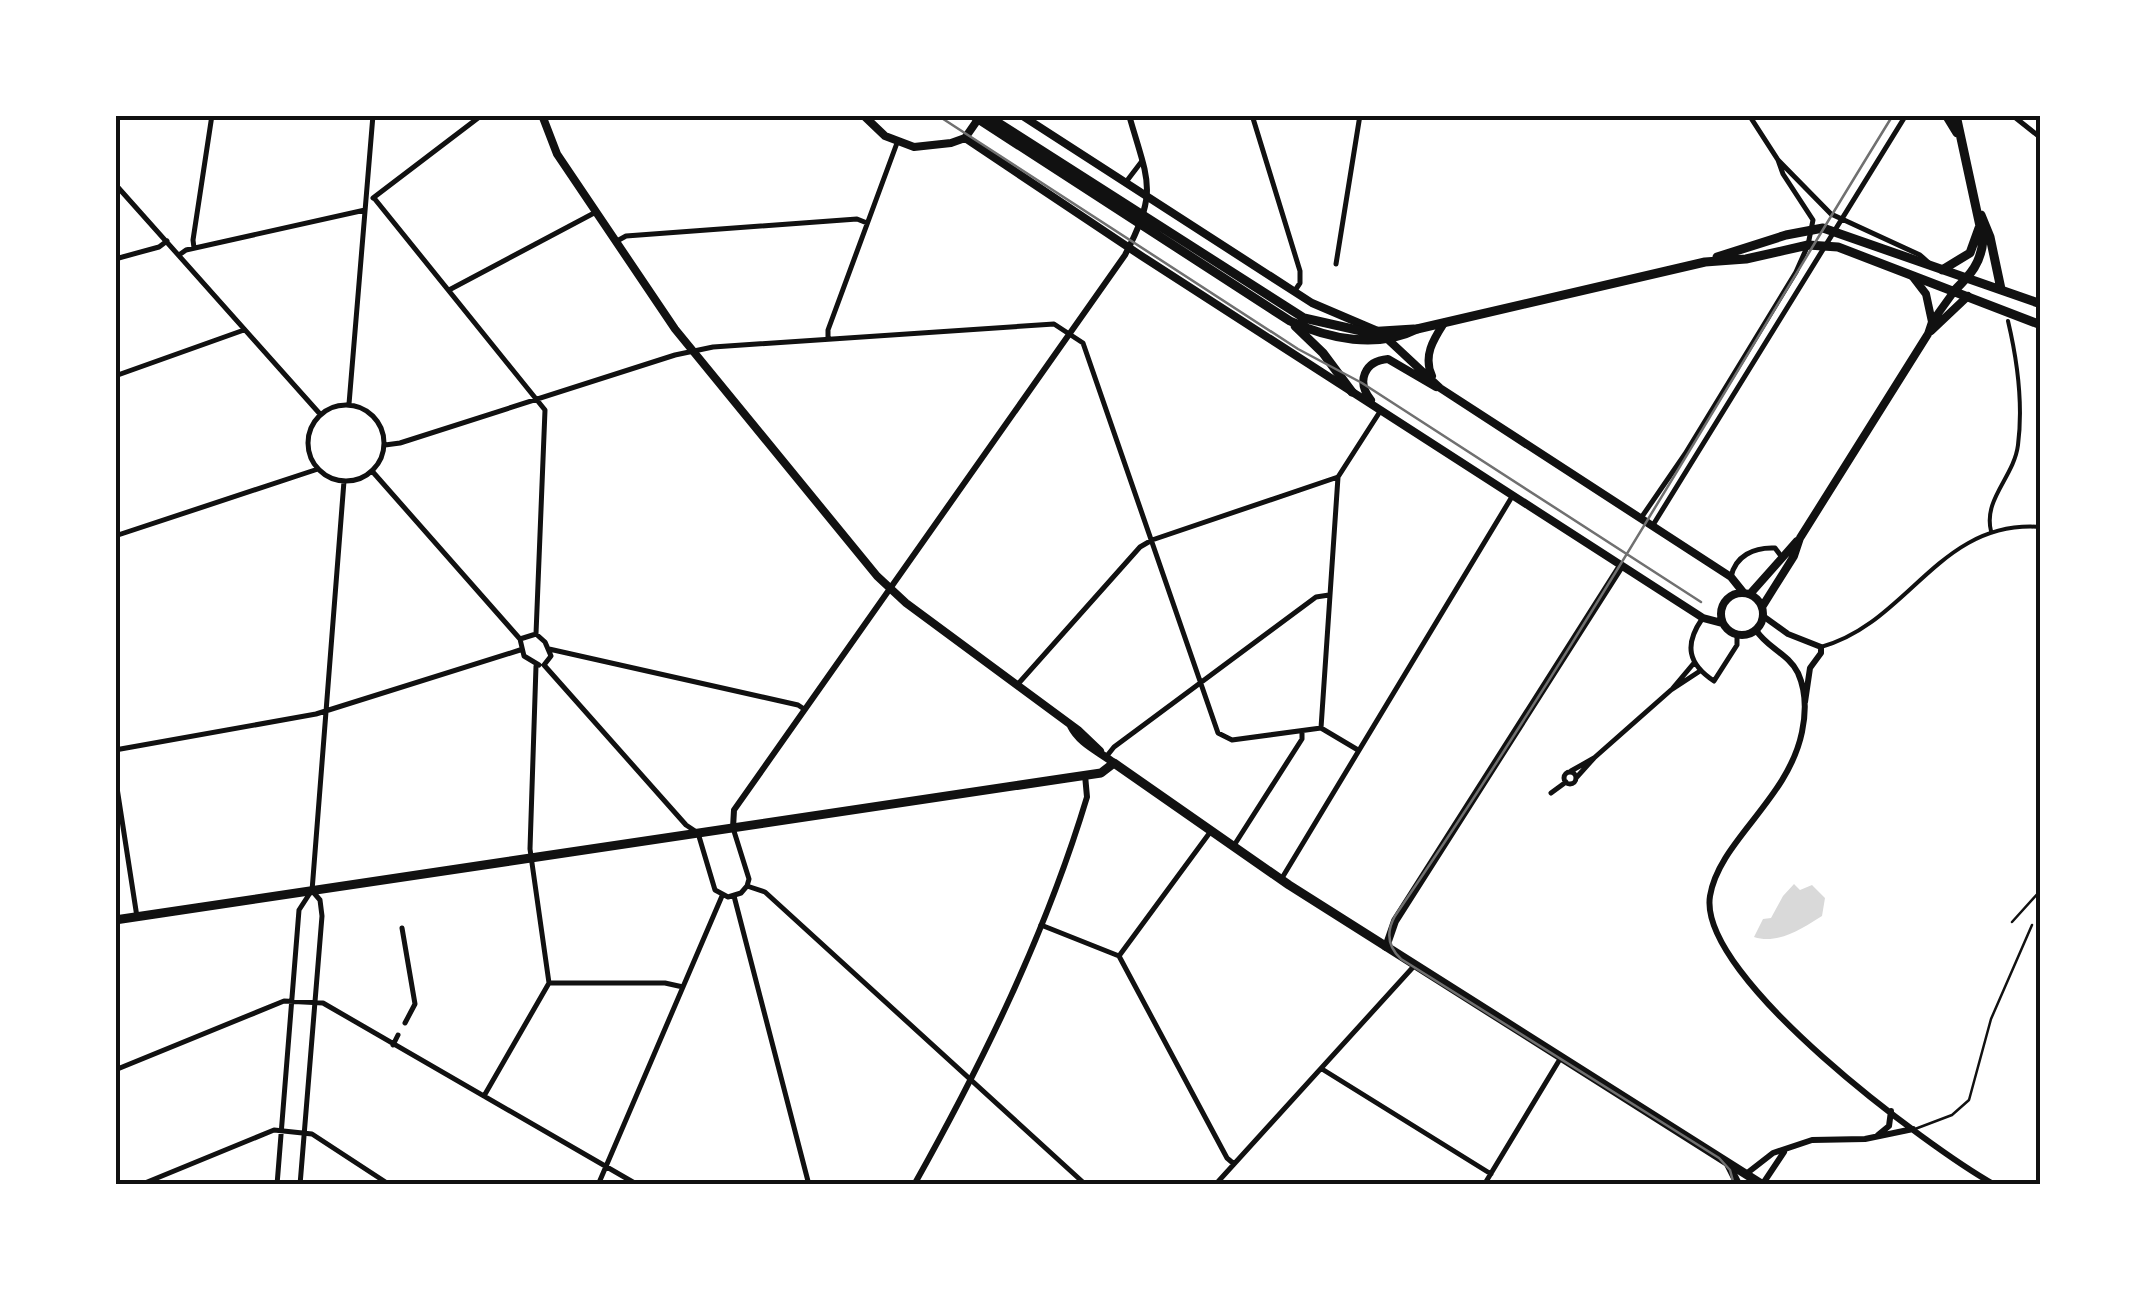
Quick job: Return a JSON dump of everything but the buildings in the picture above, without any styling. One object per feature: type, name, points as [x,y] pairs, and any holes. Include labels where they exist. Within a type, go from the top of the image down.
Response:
[{"type":"main road","points":[[542,115],[556,154],[692,352],[891,589],[1070,726],[1075,734],[1282,880],[1763,1185]]},
{"type":"main road","points":[[864,115],[897,143],[914,146],[966,138],[979,116],[1290,321],[1323,352],[1352,392]]},
{"type":"main road","points":[[1021,115],[1294,292],[1352,323],[1380,332],[1440,388]]},
{"type":"main road","points":[[1946,115],[1958,136]]},
{"type":"main road","points":[[1956,115],[1958,136],[1990,236],[2001,289]]},
{"type":"main road","points":[[966,138],[1621,566],[1737,635],[1756,630],[1800,538],[1932,322],[1982,256],[1984,240],[1979,210]]},
{"type":"main road","points":[[1142,221],[1304,318],[1338,328],[1380,332],[1417,329],[1706,262],[1824,244],[2041,325]]},
{"type":"main road","points":[[1939,269],[1970,252],[1980,226]]},
{"type":"main road","points":[[1706,262],[1744,246],[1813,228],[1834,231],[2041,304]]},
{"type":"main road","points":[[1928,334],[1996,268]]},
{"type":"main road","points":[[1910,274],[1926,294],[1932,322]]},
{"type":"main road","points":[[1290,321],[1337,336],[1390,340],[1417,329]]},
{"type":"main road","points":[[1440,388],[1428,365],[1432,340],[1444,323]]},
{"type":"main road","points":[[1378,408],[1364,392],[1362,379],[1366,370],[1388,358],[1731,577],[1763,612]]},
{"type":"main road","points":[[1722,623],[1724,602],[1762,584],[1781,556],[1800,538]]},
{"type":"main road","points":[[1386,947],[1395,921],[1621,566]]},
{"type":"main road","points":[[115,920],[312,891],[395,884],[530,858],[1101,773],[1106,757]]},
{"type":"main road","points":[[1726,1161],[1736,1184],[1746,1174]]},
{"type":"street","points":[[194,248],[212,115]]},
{"type":"street","points":[[350,404],[373,115]]},
{"type":"street","points":[[179,255],[366,206],[482,115]]},
{"type":"street","points":[[520,650],[540,665],[686,825],[698,833],[712,887],[722,896],[734,896],[747,886],[749,879],[733,828],[734,810],[1130,246],[1142,221],[1149,182],[1129,115]]},
{"type":"street","points":[[1252,115],[1301,275],[1294,292]]},
{"type":"street","points":[[1336,264],[1360,115]]},
{"type":"street","points":[[1641,518],[1685,454],[1796,272],[1813,228],[1813,220],[1750,115]]},
{"type":"street","points":[[1653,526],[1906,115]]},
{"type":"street","points":[[2012,115],[2041,138]]},
{"type":"street","points":[[828,339],[897,143]]},
{"type":"street","points":[[1778,160],[1834,216],[1920,255],[1939,269]]},
{"type":"street","points":[[1126,182],[1142,161]]},
{"type":"street","points":[[115,184],[320,414]]},
{"type":"street","points":[[374,198],[545,410],[536,634],[550,656],[540,665],[530,858],[548,984],[484,1096]]},
{"type":"street","points":[[449,290],[596,212]]},
{"type":"street","points":[[616,242],[626,236],[857,219],[867,222]]},
{"type":"street","points":[[115,259],[166,242]]},
{"type":"street","points":[[1991,531],[1990,509],[2014,466],[2018,446],[2018,392],[2008,321]]},
{"type":"street","points":[[385,445],[400,444],[692,352],[1054,324],[1083,343],[1218,733],[1226,740],[1321,728],[1358,750]]},
{"type":"street","points":[[115,376],[245,329]]},
{"type":"street","points":[[350,404],[376,418],[385,445],[372,472],[344,481],[318,469],[309,454],[308,436],[320,414],[334,406],[350,404]]},
{"type":"street","points":[[1321,728],[1338,477],[1378,408]]},
{"type":"street","points":[[115,536],[318,469]]},
{"type":"street","points":[[372,472],[520,639],[520,650]]},
{"type":"street","points":[[1016,686],[1140,548],[1152,540],[1338,477]]},
{"type":"street","points":[[277,1185],[299,910],[312,891],[344,481]]},
{"type":"street","points":[[1282,880],[1514,495]]},
{"type":"street","points":[[1763,612],[1788,634],[1821,647],[1858,632],[1954,552],[1991,531],[2041,527]]},
{"type":"street","points":[[1731,577],[1737,562],[1753,550],[1775,548],[1781,556]]},
{"type":"street","points":[[1106,757],[1316,597],[1329,595]]},
{"type":"street","points":[[1703,618],[1692,641],[1694,663],[1714,681],[1737,645],[1737,635]]},
{"type":"street","points":[[1756,630],[1789,658],[1800,678],[1805,703]]},
{"type":"street","points":[[520,639],[536,634]]},
{"type":"street","points":[[1821,647],[1810,668],[1794,764],[1718,872],[1710,892],[1711,921],[1726,953],[1810,1046],[1953,1160],[1995,1185]]},
{"type":"street","points":[[549,649],[804,709]]},
{"type":"street","points":[[115,750],[325,711],[520,650]]},
{"type":"street","points":[[1672,690],[1694,663]]},
{"type":"street","points":[[1566,782],[1572,784],[1594,758],[1672,690],[1700,671]]},
{"type":"street","points":[[1233,846],[1302,739],[1302,733]]},
{"type":"street","points":[[1566,782],[1564,775],[1584,760],[1594,758]]},
{"type":"street","points":[[1571,772],[1576,778]]},
{"type":"street","points":[[115,774],[136,917]]},
{"type":"street","points":[[914,1185],[970,1079],[1041,925],[1087,798],[1086,775]]},
{"type":"street","points":[[1552,793],[1566,782]]},
{"type":"street","points":[[1119,956],[1212,831]]},
{"type":"street","points":[[747,886],[765,892],[1086,1185]]},
{"type":"street","points":[[300,1185],[322,913],[320,900],[312,891]]},
{"type":"street","points":[[598,1185],[722,896]]},
{"type":"street","points":[[734,896],[809,1185]]},
{"type":"street","points":[[1041,925],[1119,956],[1234,1164]]},
{"type":"street","points":[[402,928],[415,1004],[404,1023]]},
{"type":"street","points":[[1215,1185],[1416,965]]},
{"type":"street","points":[[548,984],[666,983],[683,988]]},
{"type":"street","points":[[115,1070],[284,1001],[323,1003],[638,1185]]},
{"type":"street","points":[[393,1045],[398,1035]]},
{"type":"street","points":[[1484,1185],[1562,1056]]},
{"type":"street","points":[[1322,1069],[1491,1174]]},
{"type":"street","points":[[1877,1136],[1890,1126],[1891,1111]]},
{"type":"street","points":[[1746,1174],[1774,1153],[1812,1140],[1914,1129]]},
{"type":"street","points":[[140,1185],[274,1130],[312,1134],[390,1185]]},
{"type":"street","points":[[1763,1185],[1784,1151]]},
{"type":"lane","points":[[2012,922],[2041,890]]},
{"type":"lane","points":[[1914,1129],[1952,1115],[1969,1100],[1991,1020],[2032,925]]},
{"type":"shaded area","points":[[1794,884],[1800,890],[1812,885],[1825,898],[1822,916],[1781,937],[1754,937],[1763,919],[1771,918]]},
{"type":"tram line","points":[[937,115],[1298,349],[1362,383],[1701,602]]},
{"type":"tram line","points":[[1734,1185],[1730,1170],[1719,1158],[1401,959],[1393,949],[1389,933],[1395,916],[1587,619],[1893,115]]}]
